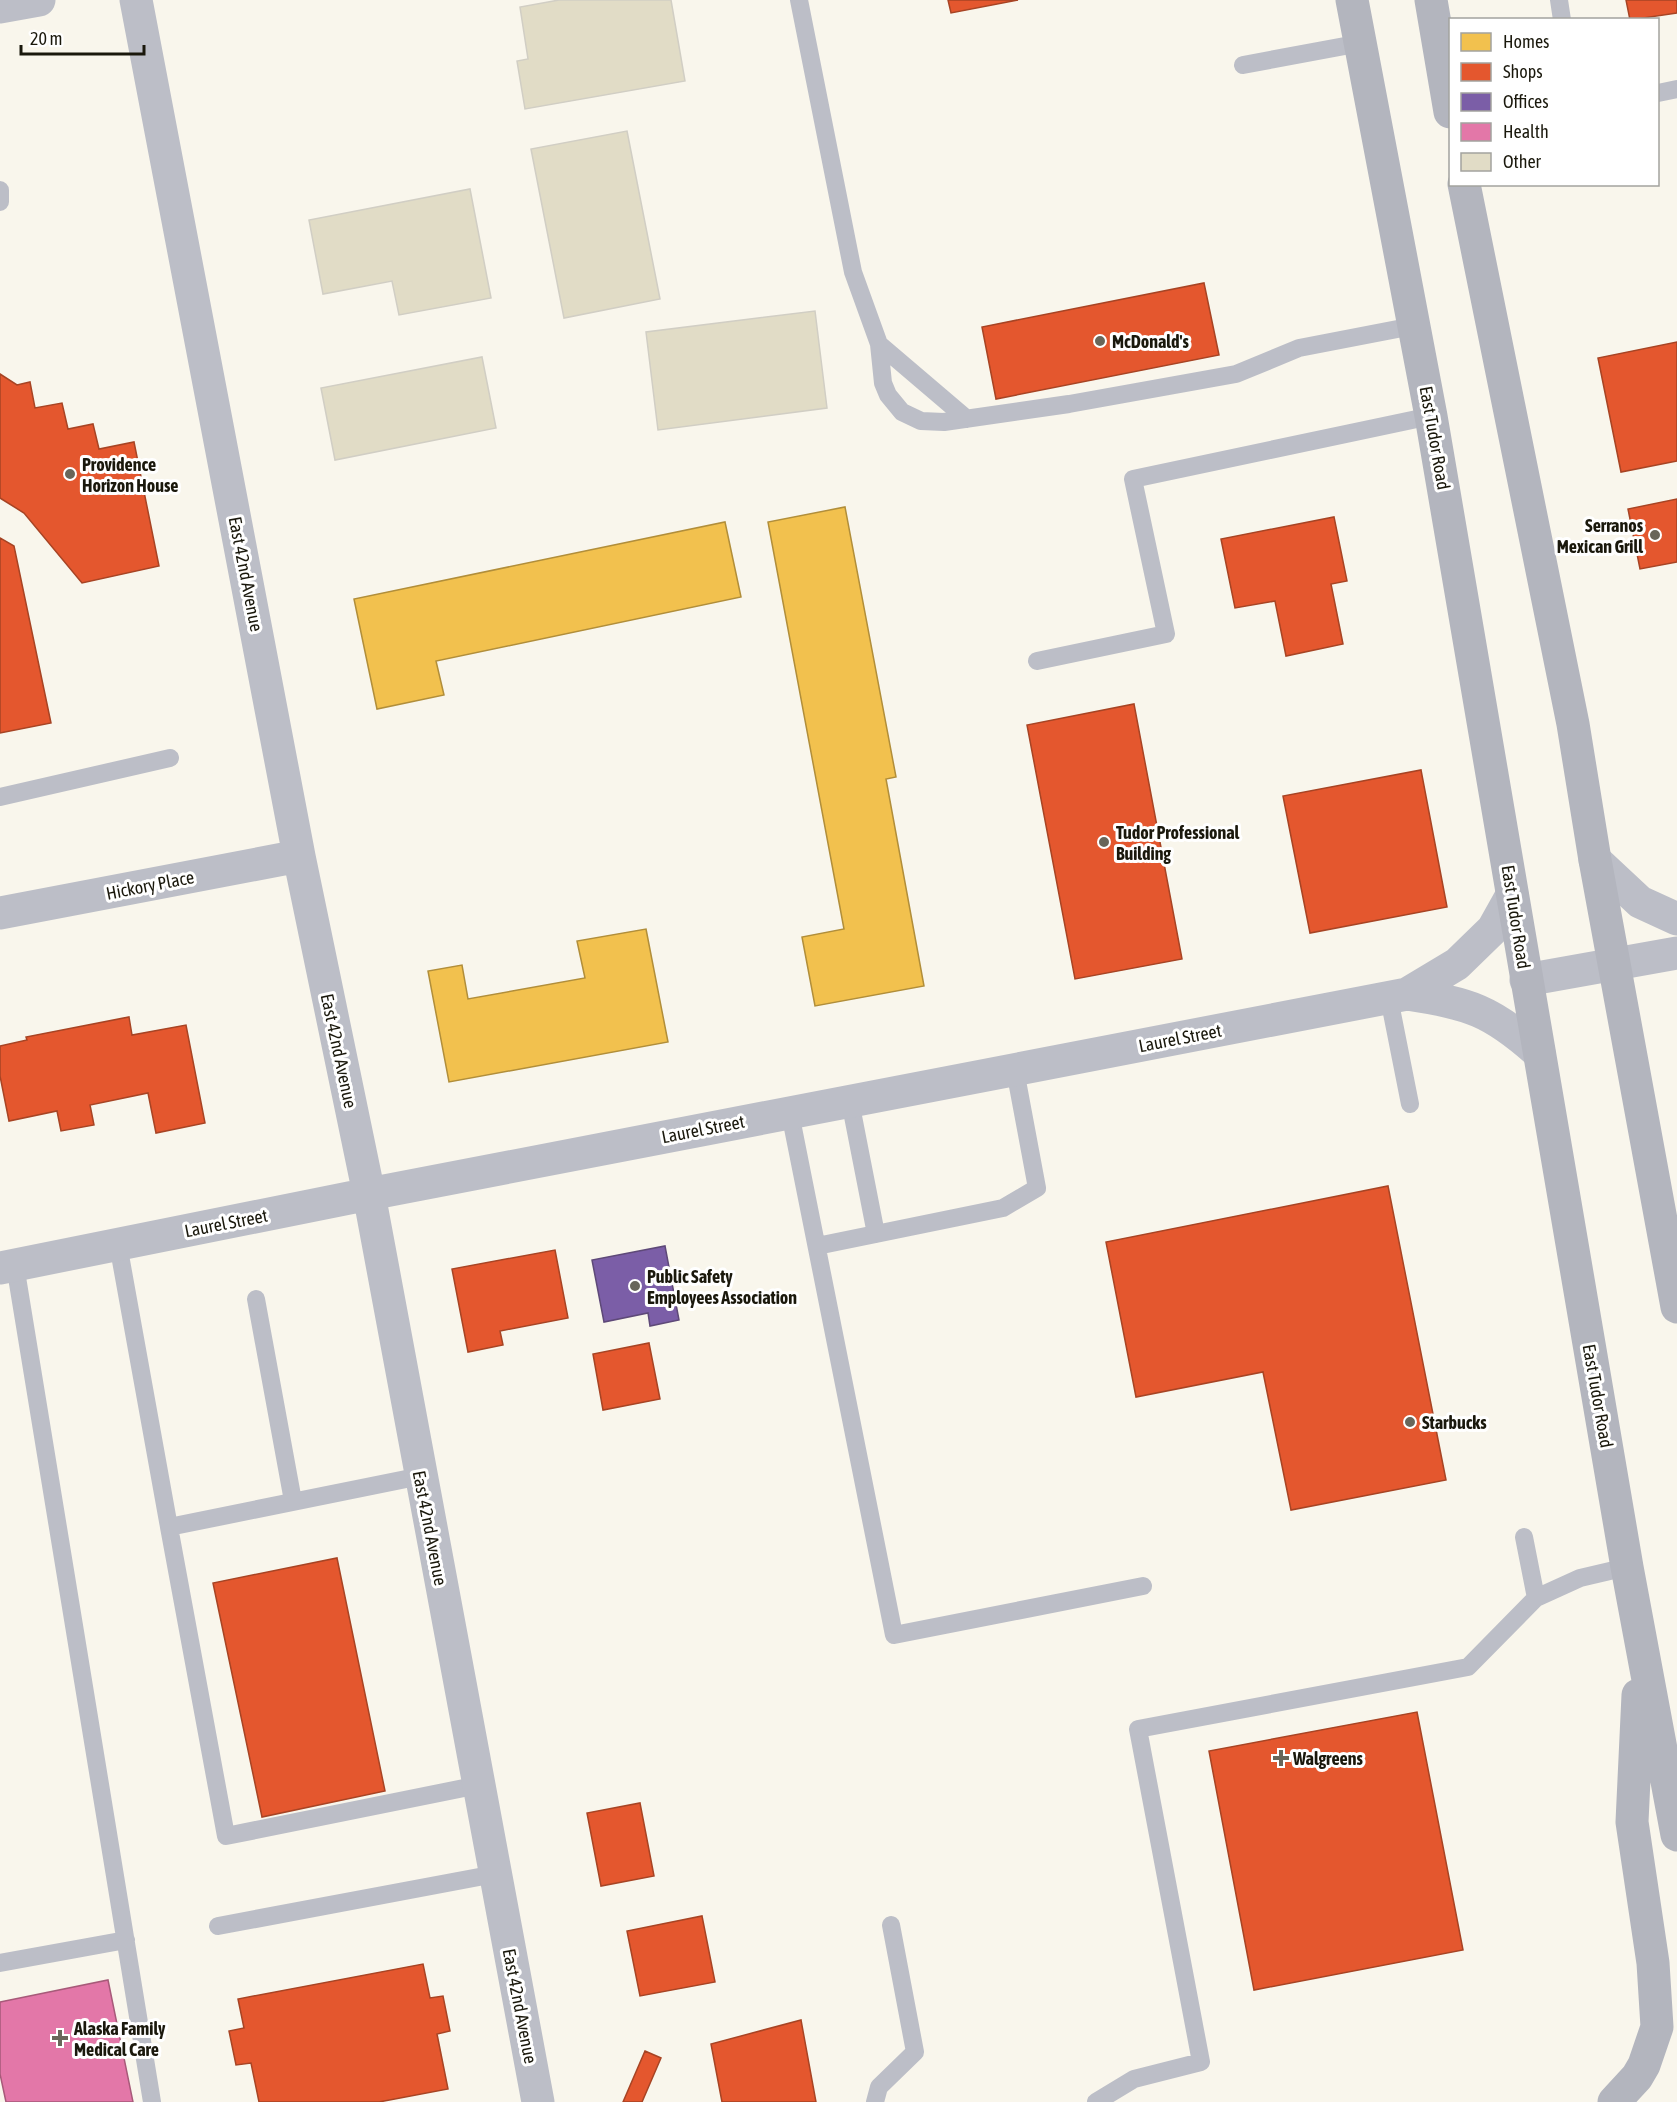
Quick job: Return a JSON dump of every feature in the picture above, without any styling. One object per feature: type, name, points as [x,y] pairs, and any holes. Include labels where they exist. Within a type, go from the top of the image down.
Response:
[{"type":"main road","name":"East Tudor Road","points":[[1353,0],[1431,416],[1627,1566],[1677,1835]]},
{"type":"main road","points":[[1431,0],[1449,106]]},
{"type":"main road","points":[[1464,186],[1573,724],[1595,860],[1677,1307]]},
{"type":"main road","points":[[1614,2102],[1637,2077],[1644,2065],[1656,2026],[1653,1963],[1631,1804],[1642,1649]]},
{"type":"street","points":[[0,7],[39,0]]},
{"type":"street","name":"East 42nd Avenue","points":[[136,0],[299,856],[369,1194],[538,2102]]},
{"type":"street","name":"Hickory Place","points":[[0,913],[299,856]]},
{"type":"street","points":[[1595,860],[1640,902],[1677,918]]},
{"type":"street","name":"Laurel Street","points":[[8,1267],[369,1194],[1398,996],[1457,964],[1493,929],[1512,895]]},
{"type":"street","points":[[1526,980],[1677,953]]},
{"type":"street","name":"Laurel Street","points":[[1398,996],[1483,1011],[1511,1028],[1539,1053]]},
{"type":"lane","points":[[798,0],[853,272],[879,344],[883,383],[888,395],[902,412],[921,421],[944,422],[1236,374],[1299,348],[1413,326]]},
{"type":"lane","points":[[1559,0],[1562,18]]},
{"type":"lane","points":[[1243,65],[1360,44]]},
{"type":"lane","points":[[1659,93],[1677,89]]},
{"type":"lane","points":[[0,190],[0,202]]},
{"type":"lane","points":[[879,344],[967,419]]},
{"type":"lane","points":[[1037,661],[1166,634],[1133,478],[1431,416]]},
{"type":"lane","points":[[0,797],[170,758]]},
{"type":"lane","points":[[1398,996],[1410,1104]]},
{"type":"lane","points":[[817,1245],[1003,1208],[1037,1188],[1015,1070]]},
{"type":"lane","points":[[850,1101],[876,1234]]},
{"type":"lane","points":[[790,1113],[894,1635],[1143,1587]]},
{"type":"lane","points":[[118,1244],[226,1836],[479,1785]]},
{"type":"lane","points":[[8,1267],[126,1940],[152,2102]]},
{"type":"lane","points":[[256,1299],[294,1502]]},
{"type":"lane","points":[[169,1527],[421,1476]]},
{"type":"lane","points":[[1524,1537],[1536,1598]]},
{"type":"lane","points":[[1096,2102],[1134,2079],[1201,2062],[1138,1729],[1468,1666],[1536,1598],[1580,1578],[1627,1566]]},
{"type":"lane","points":[[218,1926],[495,1874]]},
{"type":"lane","points":[[875,2102],[879,2087],[915,2052],[891,1925]]},
{"type":"lane","points":[[0,1963],[126,1940]]},
{"type":"building: Homes","points":[[845,507],[896,777],[886,779],[924,986],[815,1006],[802,937],[844,929],[768,522]]},
{"type":"building: Homes","points":[[725,522],[741,597],[436,661],[444,695],[377,709],[354,599]]},
{"type":"building: Homes","points":[[646,929],[668,1042],[449,1082],[428,971],[462,965],[468,999],[585,978],[577,941]]},
{"type":"building: Shops","points":[[948,0],[1018,0],[951,13]]},
{"type":"building: Shops","points":[[1626,0],[1677,0],[1677,13],[1630,18]]},
{"type":"building: Shops","name":"McDonald's","points":[[1204,283],[1219,355],[996,399],[982,327]]},
{"type":"building: Shops","points":[[1677,342],[1677,461],[1621,472],[1598,358]]},
{"type":"building: Shops","name":"Providence Horizon House","points":[[0,374],[17,385],[30,382],[35,408],[62,403],[68,429],[93,424],[99,449],[134,442],[159,566],[82,583],[24,513],[0,498]]},
{"type":"building: Shops","name":"Serranos Mexican Grill","points":[[1677,499],[1677,562],[1640,569],[1628,509]]},
{"type":"building: Shops","points":[[1334,517],[1347,581],[1331,584],[1343,644],[1286,656],[1275,601],[1235,608],[1221,539]]},
{"type":"building: Shops","points":[[0,538],[14,546],[51,723],[0,733]]},
{"type":"building: Shops","name":"Tudor Professional Building","points":[[1134,704],[1182,959],[1075,979],[1027,725]]},
{"type":"building: Shops","points":[[1421,770],[1447,907],[1310,933],[1283,796]]},
{"type":"building: Shops","points":[[129,1017],[132,1035],[186,1025],[205,1123],[156,1133],[148,1093],[90,1105],[94,1125],[61,1131],[57,1111],[9,1121],[0,1076],[0,1046],[27,1040],[26,1037]]},
{"type":"building: Shops","points":[[1388,1186],[1446,1480],[1291,1510],[1263,1372],[1136,1397],[1106,1242]]},
{"type":"building: Shops","points":[[555,1250],[568,1318],[500,1331],[503,1345],[468,1352],[452,1269]]},
{"type":"building: Shops","points":[[649,1343],[660,1399],[603,1410],[593,1354]]},
{"type":"building: Shops","points":[[337,1558],[385,1791],[262,1817],[213,1583]]},
{"type":"building: Shops","name":"Walgreens","points":[[1417,1712],[1463,1950],[1254,1990],[1209,1751]]},
{"type":"building: Shops","points":[[640,1803],[654,1876],[601,1886],[587,1813]]},
{"type":"building: Shops","points":[[702,1916],[715,1982],[640,1996],[627,1931]]},
{"type":"building: Shops","points":[[423,1964],[430,1998],[443,1996],[450,2031],[437,2034],[448,2089],[379,2102],[259,2102],[251,2063],[236,2065],[229,2031],[244,2028],[238,1999]]},
{"type":"building: Shops","points":[[801,2020],[816,2102],[722,2102],[711,2044]]},
{"type":"building: Shops","points":[[645,2051],[661,2058],[642,2102],[623,2102]]},
{"type":"building: Offices","name":"Public Safety Employees Association","points":[[665,1246],[679,1320],[650,1326],[648,1313],[604,1322],[592,1260]]},
{"type":"building: Health","name":"Alaska Family Medical Care","points":[[108,1980],[133,2102],[6,2102],[0,2074],[0,2002]]},
{"type":"building: Other","points":[[559,0],[671,0],[685,81],[525,109],[517,61],[528,59],[520,7]]},
{"type":"building: Other","points":[[627,131],[660,299],[564,318],[531,149]]},
{"type":"building: Other","points":[[470,189],[491,298],[399,315],[392,281],[323,294],[309,220]]},
{"type":"building: Other","points":[[815,311],[827,408],[658,430],[646,332]]},
{"type":"building: Other","points":[[482,357],[496,428],[335,460],[321,388]]},
{"type":"place","name":"McDonald's","points":[[1100,341]]},
{"type":"place","name":"Providence Horizon House","points":[[70,474]]},
{"type":"place","name":"Serranos Mexican Grill","points":[[1655,535]]},
{"type":"place","name":"Tudor Professional Building","points":[[1104,842]]},
{"type":"place","name":"Public Safety Employees Association","points":[[635,1286]]},
{"type":"place","name":"Starbucks","points":[[1410,1422]]},
{"type":"place","name":"Walgreens","points":[[1281,1758]]},
{"type":"place","name":"Alaska Family Medical Care","points":[[60,2038]]}]
